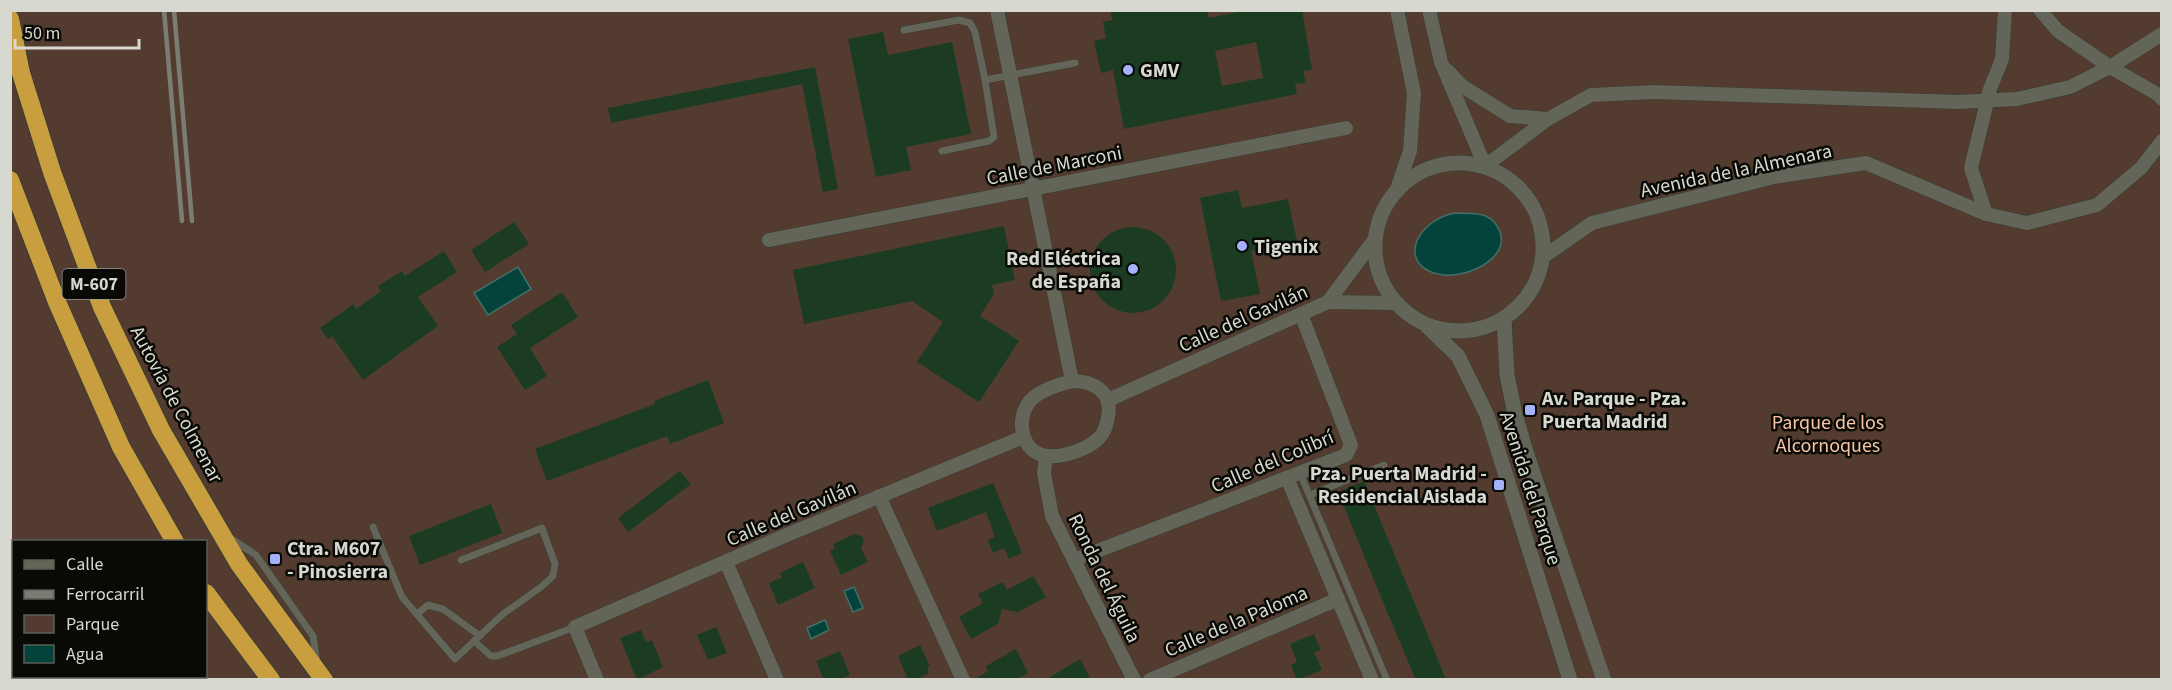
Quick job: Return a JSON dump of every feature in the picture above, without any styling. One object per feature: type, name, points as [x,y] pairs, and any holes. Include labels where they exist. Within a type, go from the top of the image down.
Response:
[{"type":"highway","name":"Autovía de Colmenar","points":[[10,20],[21,73],[52,172],[102,307],[161,430],[239,564],[321,675]]},
{"type":"highway","name":"M-607","points":[[10,180],[57,302],[121,447],[174,540]]},
{"type":"highway","points":[[207,594],[271,680]]},
{"type":"street","points":[[997,10],[1072,381]]},
{"type":"street","points":[[1396,189],[1414,175],[1435,166],[1458,162],[1485,166],[1503,175],[1521,190],[1535,210],[1542,233],[1543,257],[1536,281],[1523,302],[1504,318],[1479,329],[1451,331],[1425,324],[1409,315],[1395,303],[1384,286],[1377,267],[1374,240],[1381,213],[1396,189],[1410,151],[1414,93],[1397,10]]},
{"type":"street","points":[[1429,10],[1440,62],[1485,166]]},
{"type":"street","points":[[1986,214],[1971,168],[1987,101],[2002,59],[2005,10]]},
{"type":"street","points":[[2040,10],[2058,31],[2162,99]]},
{"type":"street","points":[[1485,166],[1548,119],[1591,95],[1654,92],[1958,102],[2017,99],[2070,87],[2110,67],[2162,34]]},
{"type":"street","points":[[1440,62],[1462,86],[1510,116],[1548,119]]},
{"type":"street","name":"Calle de Marconi","points":[[769,240],[1346,128]]},
{"type":"street","name":"Avenida de la Almenara","points":[[1543,257],[1592,223],[1774,177],[1866,163],[1986,214],[2027,223],[2097,205],[2141,168],[2162,141]]},
{"type":"street","name":"Calle del Gavilán","points":[[1328,302],[1374,240]]},
{"type":"street","name":"Calle del Gavilán","points":[[1108,400],[1328,302],[1395,303]]},
{"type":"street","name":"Calle del Colibrí","points":[[1074,560],[1346,455],[1351,445],[1300,314]]},
{"type":"street","name":"Avenida del Parque","points":[[1504,318],[1507,375],[1518,425],[1604,680]]},
{"type":"street","name":"Avenida del Parque","points":[[1425,324],[1458,356],[1487,415],[1570,680]]},
{"type":"street","points":[[1085,381],[1103,391],[1108,400],[1109,411],[1105,429],[1099,438],[1088,445],[1071,452],[1046,456],[1036,453],[1023,437],[1024,412],[1029,402],[1061,384],[1085,381]]},
{"type":"street","name":"Calle del Gavilán","points":[[575,627],[879,496],[1023,437]]},
{"type":"street","name":"Ronda del Águila","points":[[1046,456],[1044,473],[1052,516],[1134,680]]},
{"type":"street","points":[[1294,475],[1338,599],[1372,680]]},
{"type":"street","points":[[879,496],[963,680]]},
{"type":"street","points":[[726,562],[777,680]]},
{"type":"street","name":"Calle de la Paloma","points":[[1150,680],[1338,599]]},
{"type":"street","points":[[575,627],[597,680]]},
{"type":"lane","points":[[904,30],[959,20],[970,23],[975,32],[994,137],[989,141],[942,151]]},
{"type":"lane","points":[[985,80],[1075,63]]},
{"type":"lane","points":[[1310,495],[1384,465]]},
{"type":"lane","points":[[1294,475],[1310,495],[1387,680]]},
{"type":"lane","points":[[373,527],[402,597],[455,659],[502,614],[542,587],[553,576],[555,564],[542,528],[461,560]]},
{"type":"lane","points":[[417,614],[428,604],[442,609],[477,638],[491,656],[498,656],[575,627]]},
{"type":"green space","name":"Parque de los Alcornoques","points":[[11,11],[2161,11],[2161,679],[11,679]]},
{"type":"water","points":[[1455,213],[1480,214],[1491,219],[1497,226],[1501,237],[1500,247],[1487,263],[1465,273],[1444,275],[1429,271],[1420,264],[1415,255],[1420,235],[1440,218]]},
{"type":"water","points":[[518,267],[531,289],[488,315],[474,293]]},
{"type":"water","points":[[854,587],[863,608],[853,612],[844,591]]},
{"type":"water","points":[[825,620],[829,630],[811,639],[807,628]]},
{"type":"building","name":"GMV","points":[[1110,10],[1207,10],[1209,18],[1247,10],[1302,10],[1312,70],[1303,71],[1306,83],[1295,84],[1297,94],[1124,129],[1113,70],[1101,73],[1094,41],[1106,38],[1103,22],[1112,20]],"holes":[[[1256,42],[1263,78],[1222,86],[1215,51]]]},
{"type":"building","points":[[883,32],[888,55],[952,42],[971,134],[906,147],[911,170],[876,177],[848,39]]},
{"type":"building","points":[[815,67],[838,189],[823,192],[802,84],[611,123],[608,108]]},
{"type":"building","name":"Tigenix","points":[[1238,190],[1242,208],[1288,199],[1297,241],[1251,251],[1260,294],[1221,301],[1200,198]]},
{"type":"building","points":[[514,222],[529,244],[485,272],[471,250]]},
{"type":"building","points":[[1004,226],[1015,280],[992,285],[994,294],[980,316],[1019,341],[979,402],[917,362],[943,322],[912,301],[804,324],[793,270]]},
{"type":"building","name":"Red Eléctrica de España","points":[[1125,227],[1141,227],[1164,239],[1173,253],[1176,270],[1173,287],[1164,301],[1141,313],[1125,313],[1109,306],[1097,294],[1090,278],[1090,262],[1097,246],[1109,234]]},
{"type":"building","points":[[444,251],[457,272],[418,297],[438,326],[363,380],[332,336],[328,340],[320,328],[354,304],[356,309],[381,291],[378,286],[402,271],[405,276]]},
{"type":"building","points":[[562,292],[578,317],[530,348],[547,376],[525,390],[497,347],[517,334],[511,325]]},
{"type":"building","points":[[708,380],[724,423],[670,444],[667,436],[547,481],[535,449],[655,404],[654,401]]},
{"type":"building","points":[[680,471],[691,484],[628,532],[618,518]]},
{"type":"building","points":[[1364,481],[1446,680],[1416,680],[1385,607],[1338,492]]},
{"type":"building","points":[[993,483],[1022,553],[1009,559],[1004,548],[993,553],[988,540],[995,537],[986,512],[937,531],[928,508]]},
{"type":"building","points":[[491,504],[502,533],[420,565],[409,536]]},
{"type":"building","points":[[855,534],[862,536],[864,541],[861,548],[868,562],[841,575],[830,551],[835,549],[833,544]]},
{"type":"building","points":[[803,562],[815,588],[778,605],[769,583],[782,578],[780,573]]},
{"type":"building","points":[[1033,576],[1046,597],[1018,612],[1002,609],[998,624],[971,639],[959,617],[983,603],[978,594],[1003,582],[1007,590]]},
{"type":"building","points":[[716,627],[727,653],[708,660],[697,635]]},
{"type":"building","points":[[641,630],[646,642],[652,640],[663,667],[637,680],[620,638]]},
{"type":"building","points":[[1314,634],[1321,650],[1314,652],[1322,670],[1297,680],[1291,665],[1297,662],[1290,644]]},
{"type":"building","points":[[920,645],[930,666],[927,667],[929,673],[915,680],[908,680],[898,656]]},
{"type":"building","points":[[1016,649],[1028,673],[1015,680],[974,680],[988,671],[986,666]]},
{"type":"building","points":[[840,651],[850,675],[838,680],[824,680],[816,661]]},
{"type":"building","points":[[1080,659],[1091,680],[1045,680]]},
{"type":"railway","points":[[164,10],[182,221]]},
{"type":"railway","points":[[174,10],[192,221]]},
{"type":"place","name":"GMV","points":[[1128,70]]},
{"type":"place","name":"Tigenix","points":[[1242,246]]},
{"type":"place","name":"Red Eléctrica de España","points":[[1133,269]]},
{"type":"place","name":"Av. Parque - Pza. Puerta Madrid","points":[[1530,410]]},
{"type":"place","name":"Pza. Puerta Madrid - Residencial Aislada","points":[[1499,485]]},
{"type":"place","name":"Ctra. M607 - Pinosierra","points":[[275,559]]}]
